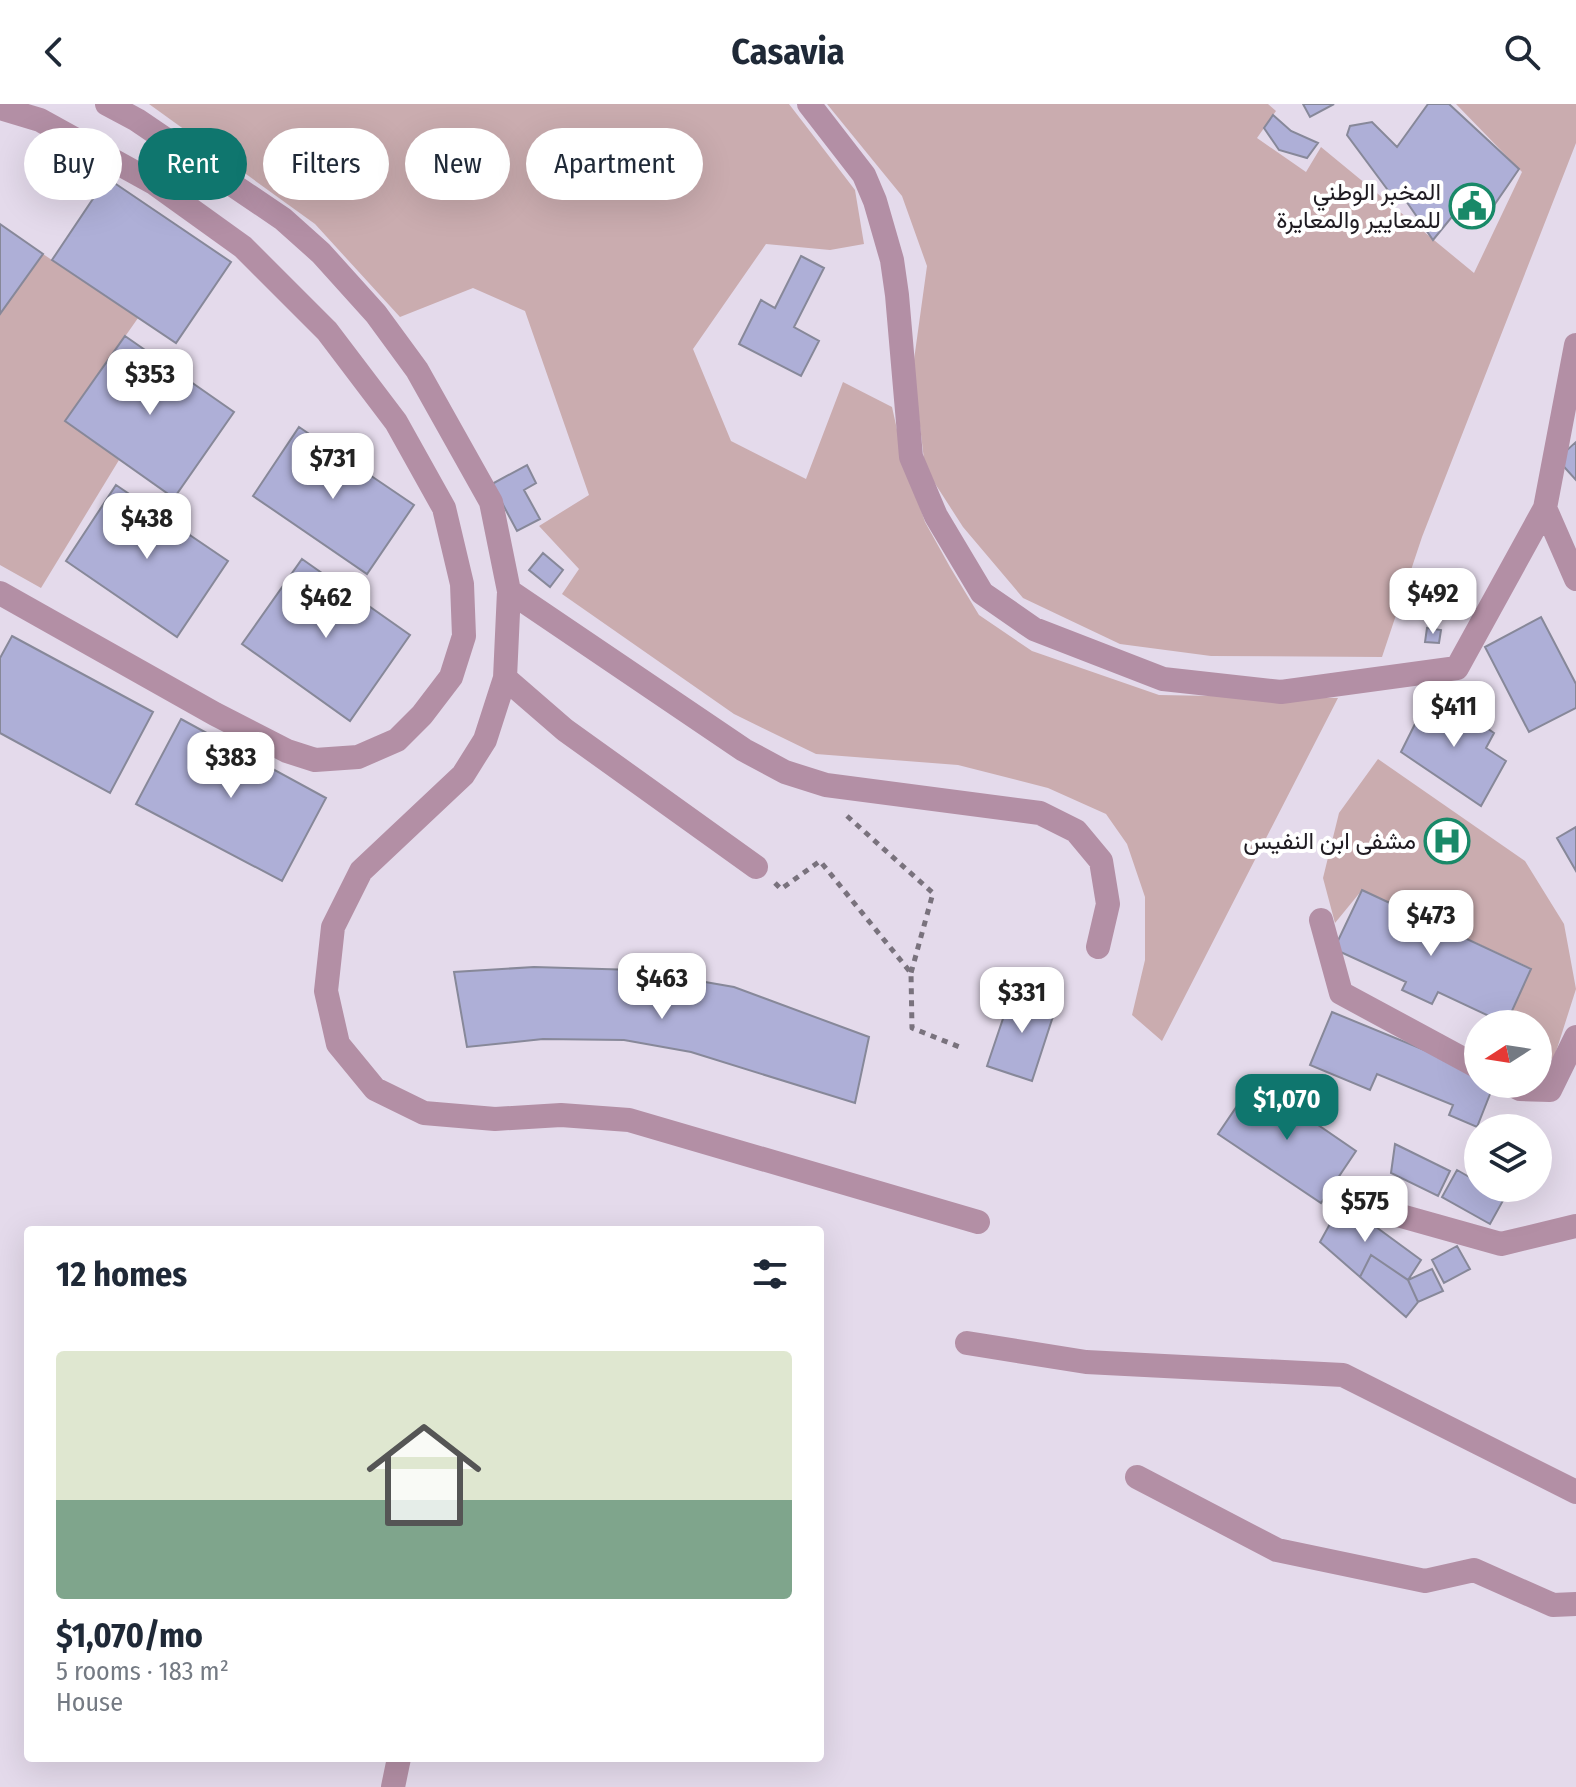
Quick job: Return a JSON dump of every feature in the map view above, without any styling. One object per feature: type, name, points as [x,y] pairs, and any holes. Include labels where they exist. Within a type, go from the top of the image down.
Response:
[{"type":"street","points":[[107,104],[137,120],[283,219],[321,253],[376,314],[417,370],[491,502],[509,591],[505,678],[485,740],[463,775],[361,871],[333,927],[326,991],[338,1044],[375,1089],[424,1113],[495,1119],[561,1115],[629,1120],[978,1222]]},
{"type":"street","points":[[809,104],[864,175],[884,227],[897,295],[906,425],[921,487],[982,593],[1034,629],[1163,679],[1281,692],[1457,668],[1545,508],[1576,345]]},
{"type":"street","points":[[0,108],[40,120],[154,183],[243,247],[327,331],[396,422],[444,508],[462,584],[464,636],[451,677],[422,715],[397,740],[358,757],[315,760],[287,751],[215,714],[0,593]]},
{"type":"street","points":[[1545,508],[1576,579]]},
{"type":"street","points":[[509,591],[744,750],[785,772],[813,781],[1040,813],[1076,831],[1101,861],[1108,904],[1098,947]]},
{"type":"street","points":[[505,678],[565,730],[756,867]]},
{"type":"street","points":[[1321,920],[1341,993],[1464,1059]]},
{"type":"street","points":[[1552,1086],[1576,1037]]},
{"type":"street","points":[[1394,1214],[1501,1244],[1576,1226]]},
{"type":"street","points":[[967,1343],[1086,1362],[1343,1375],[1576,1492]]},
{"type":"street","points":[[1137,1477],[1277,1550],[1425,1581],[1474,1570],[1553,1605],[1576,1604]]},
{"type":"street","points":[[393,1787],[398,1762]]},
{"type":"path","points":[[813,781],[933,893],[911,973],[912,1028],[962,1048]]},
{"type":"path","points":[[756,867],[781,889],[820,861],[911,973]]},
{"type":"shaded area","points":[[149,104],[789,104],[855,190],[864,244],[830,250],[766,244],[693,349],[731,441],[806,479],[843,382],[892,407],[902,452],[925,522],[950,567],[979,615],[1032,651],[1159,695],[1338,698],[1162,1041],[1132,1015],[1145,960],[1145,897],[1127,844],[1106,814],[1048,788],[958,765],[816,754],[734,714],[562,594],[579,569],[539,526],[589,495],[525,311],[473,288],[400,317],[315,224],[282,200],[389,200],[389,128],[263,128],[263,186],[247,175],[247,128],[182,128]]},
{"type":"shaded area","points":[[827,104],[1268,104],[1276,111],[1257,138],[1306,172],[1321,147],[1474,273],[1522,172],[1456,104],[1576,104],[1576,143],[1422,537],[1382,657],[1211,656],[1120,644],[1023,598],[963,527],[925,468],[913,367],[927,266],[902,196]]},
{"type":"shaded area","points":[[43,254],[138,318],[66,421],[119,460],[41,588],[0,565],[0,314]]},
{"type":"shaded area","points":[[1378,759],[1525,861],[1564,924],[1576,989],[1554,1058],[1552,1010],[1512,1010],[1531,968],[1362,890],[1335,923],[1323,878],[1339,813]]},
{"type":"building","points":[[1303,104],[1334,104],[1310,117]]},
{"type":"building","points":[[1428,104],[1449,104],[1519,169],[1486,217],[1464,202],[1433,240],[1404,198],[1390,193],[1347,135],[1350,126],[1372,122],[1397,147]]},
{"type":"building","points":[[1273,115],[1291,131],[1318,143],[1307,158],[1279,150],[1264,128]]},
{"type":"building","points":[[122,188],[231,262],[176,343],[52,260],[92,200],[122,200]]},
{"type":"building","points":[[0,224],[43,254],[0,314]]},
{"type":"building","points":[[801,256],[824,268],[794,327],[819,341],[801,376],[739,344],[761,300],[775,308]]},
{"type":"building","points":[[125,336],[234,412],[174,498],[65,421]]},
{"type":"building","points":[[299,427],[414,505],[367,574],[253,496]]},
{"type":"building","points":[[1576,442],[1576,480],[1557,459]]},
{"type":"building","points":[[527,465],[536,483],[524,490],[540,519],[517,531],[492,484]]},
{"type":"building","points":[[116,485],[228,561],[177,637],[66,561]]},
{"type":"building","points":[[543,553],[563,570],[550,587],[529,570]]},
{"type":"building","points":[[302,559],[410,635],[350,721],[242,644]]},
{"type":"building","points":[[1541,617],[1576,684],[1576,708],[1529,732],[1485,647]]},
{"type":"building","points":[[1427,628],[1441,630],[1439,643],[1425,642]]},
{"type":"building","points":[[12,636],[153,712],[110,793],[0,733],[0,658]]},
{"type":"building","points":[[1432,690],[1494,733],[1486,748],[1506,761],[1481,806],[1401,752]]},
{"type":"building","points":[[181,719],[326,798],[282,881],[136,804]]},
{"type":"building","points":[[1576,827],[1576,871],[1557,838]]},
{"type":"building","points":[[1362,890],[1531,969],[1512,1010],[1476,1010],[1438,992],[1432,1004],[1402,990],[1406,982],[1334,949]]},
{"type":"building","points":[[534,967],[636,970],[734,987],[869,1037],[855,1103],[691,1052],[624,1040],[543,1039],[467,1047],[454,972]]},
{"type":"building","points":[[1013,989],[1057,1004],[1032,1081],[987,1066]]},
{"type":"building","points":[[1332,1012],[1464,1066],[1464,1098],[1488,1098],[1482,1114],[1464,1114],[1464,1121],[1449,1115],[1453,1105],[1377,1074],[1370,1090],[1310,1065]]},
{"type":"building","points":[[1254,1081],[1356,1151],[1321,1203],[1218,1134]]},
{"type":"building","points":[[1395,1144],[1450,1171],[1438,1196],[1391,1173]]},
{"type":"building","points":[[1457,1170],[1464,1174],[1464,1202],[1502,1202],[1490,1224],[1442,1197]]},
{"type":"building","points":[[1342,1202],[1421,1260],[1408,1280],[1371,1255],[1360,1277],[1320,1242]]},
{"type":"building","points":[[1457,1246],[1470,1269],[1444,1283],[1432,1260]]},
{"type":"building","points":[[1371,1255],[1408,1280],[1418,1302],[1406,1317],[1360,1277]]},
{"type":"building","points":[[1432,1269],[1443,1291],[1418,1302],[1408,1280]]},
{"type":"place","name":"المخبر الوطني للمعايير والمعايرة","points":[[1472,206]]},
{"type":"place","name":"مشفى ابن النفيس","points":[[1447,841]]}]
